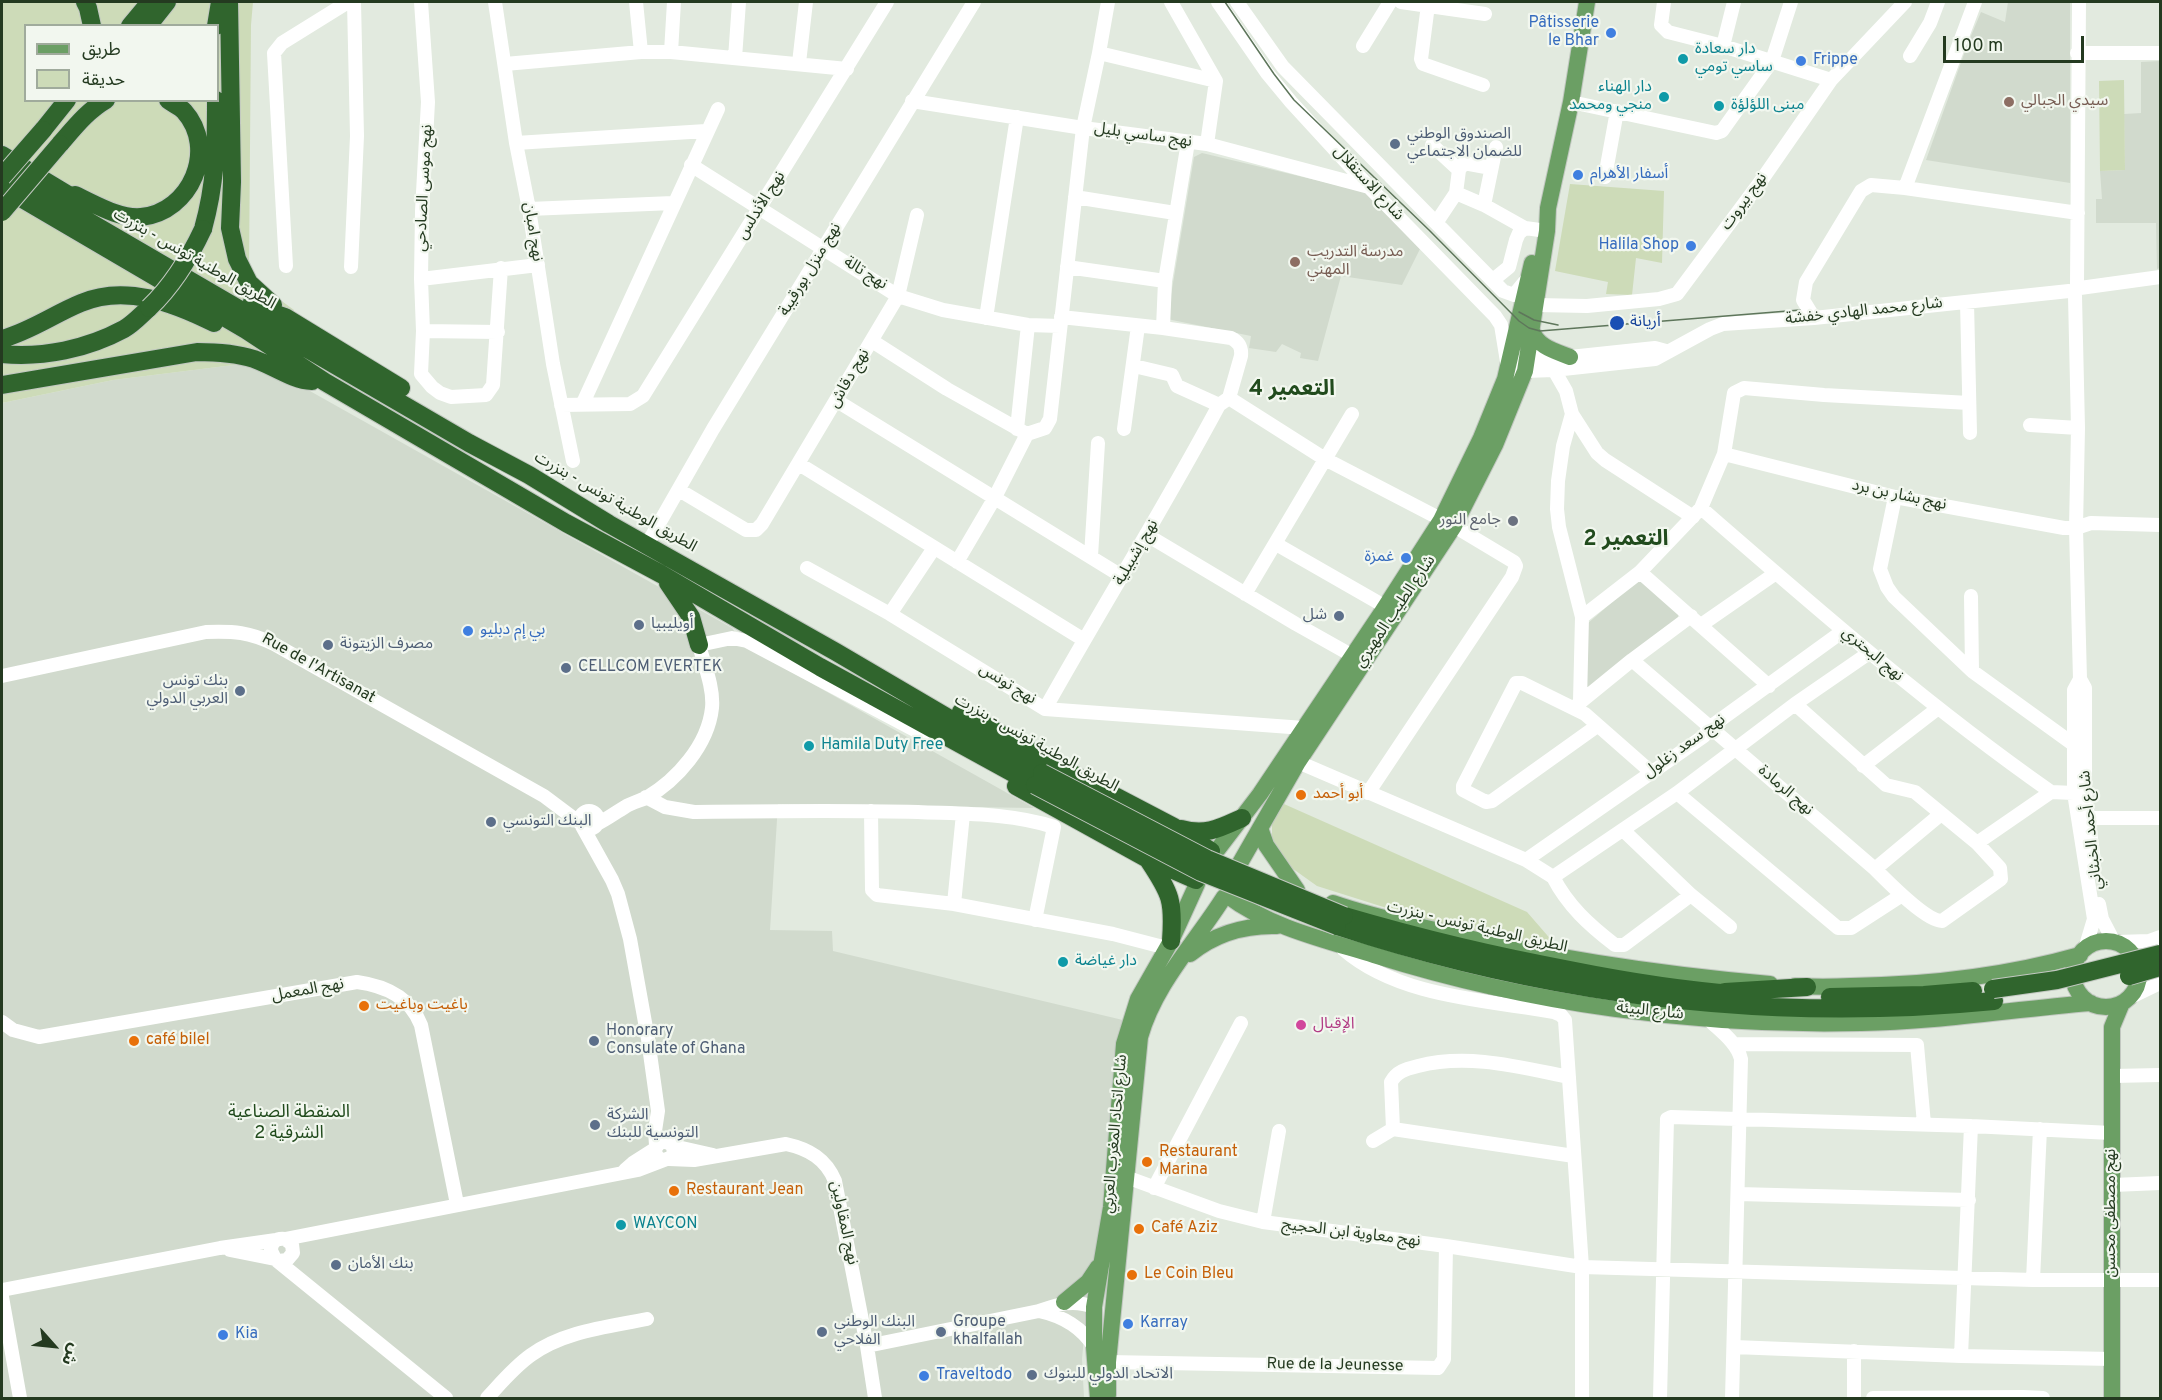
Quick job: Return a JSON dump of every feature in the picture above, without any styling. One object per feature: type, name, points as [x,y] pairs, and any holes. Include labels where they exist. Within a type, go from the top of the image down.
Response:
[{"type":"highway","points":[[85,2],[92,24]]},
{"type":"highway","points":[[132,24],[150,2]]},
{"type":"highway","points":[[150,24],[167,2]]},
{"type":"highway","points":[[216,24],[220,2]]},
{"type":"highway","points":[[229,2],[232,183],[230,228],[237,259],[249,283],[285,317]]},
{"type":"highway","points":[[48,135],[55,102]]},
{"type":"highway","points":[[2,211],[66,102]]},
{"type":"highway","points":[[2,177],[84,102]]},
{"type":"highway","points":[[2,170],[48,135],[85,117],[103,102]]},
{"type":"highway","points":[[52,185],[123,215],[141,217],[164,211],[181,197],[191,184],[200,160],[199,143],[195,131],[183,111],[171,102]]},
{"type":"highway","points":[[2,354],[51,353],[79,347],[126,328],[166,292],[190,255],[203,229],[212,196],[216,162],[216,102]]},
{"type":"highway","points":[[2,155],[270,312],[285,317],[506,454],[529,475]]},
{"type":"highway","name":"الطريق الوطنية تونس - بنزرت","points":[[2,170],[469,443],[529,475],[609,524],[648,543],[814,640],[1039,779],[1201,872],[1340,928],[1404,948],[1544,980],[1706,1004],[1799,1010],[1923,1008],[1994,995],[2160,954]]},
{"type":"highway","name":"الطريق الوطنية تونس - بنزرت","points":[[2,187],[246,330],[325,382],[566,523],[662,574],[820,667],[1039,779]]},
{"type":"highway","points":[[2,339],[29,329],[82,302],[104,297],[129,296],[146,297],[171,305],[265,350],[282,355]]},
{"type":"highway","points":[[2,386],[197,352],[222,352],[254,359],[302,381],[325,382]]},
{"type":"highway","points":[[662,574],[686,607],[699,645]]},
{"type":"highway","points":[[814,640],[879,668],[1215,850]]},
{"type":"highway","points":[[820,667],[928,737],[1148,859],[1197,882]]},
{"type":"highway","points":[[1174,827],[1197,833],[1217,830],[1242,818]]},
{"type":"highway","points":[[1148,859],[1170,897],[1173,917],[1169,944]]},
{"type":"highway","name":"الطريق الوطنية تونس - بنزرت","points":[[1340,928],[1410,935],[1482,953],[1617,979],[1720,993],[1801,998],[2060,992],[2160,967]]},
{"type":"highway","points":[[1720,993],[1807,987]]},
{"type":"main road","name":"شارع الطيب المهيري","points":[[1518,363],[1537,230],[1548,208],[1571,102],[1587,2]]},
{"type":"main road","name":"شارع الطيب المهيري","points":[[1215,850],[1260,794],[1304,728],[1358,659],[1447,523],[1481,438],[1532,331],[1536,305],[1537,230]]},
{"type":"main road","points":[[1532,331],[1536,340],[1544,346],[1570,357]]},
{"type":"main road","name":"شارع الطيب المهيري","points":[[1241,864],[1386,607],[1447,523]]},
{"type":"main road","points":[[1260,828],[1266,845],[1297,890]]},
{"type":"main road","points":[[1241,864],[1243,874],[1241,883],[1235,891],[1226,896],[1209,895],[1197,882],[1195,873],[1199,859],[1215,850],[1232,853],[1249,872],[1345,907],[1410,924],[1547,955],[1618,967],[1807,987],[1923,983],[1990,974],[2082,952],[2094,943],[2116,942],[2127,948],[2134,957],[2139,967],[2139,978],[2135,989],[2125,1001],[2112,1027],[2094,1004],[2082,996],[2076,987],[2073,976],[2075,965],[2082,952]]},
{"type":"main road","name":"شارع اتحاد المغرب العربي","points":[[1098,1398],[1094,1306],[1111,1207],[1124,1044],[1138,999],[1169,944],[1197,882]]},
{"type":"main road","name":"شارع البيئة","points":[[1226,896],[1245,909],[1288,927],[1340,928],[1398,963],[1544,997],[1613,1008],[1708,1019],[1862,1023],[1922,1020],[2094,1004]]},
{"type":"main road","name":"شارع اتحاد المغرب العربي","points":[[1108,1398],[1108,1362],[1140,1037],[1152,1006],[1175,966],[1226,896]]},
{"type":"main road","points":[[1175,966],[1200,945],[1235,929],[1257,926],[1288,927]]},
{"type":"main road","points":[[2094,1004],[2110,1007],[2125,1001]]},
{"type":"main road","name":"نهج مصطفى محسن","points":[[2112,1027],[2112,1398]]},
{"type":"main road","points":[[1064,1302],[1088,1282],[1104,1252]]},
{"type":"main road","points":[[1094,1306],[1107,1341],[1108,1362]]},
{"type":"street","points":[[286,266],[274,53],[282,43],[348,2]]},
{"type":"street","points":[[351,267],[357,136],[354,2]]},
{"type":"street","name":"نهج موسى الصادحي","points":[[421,2],[428,102],[421,279],[422,374],[425,381],[451,397],[486,395],[493,385],[498,332]]},
{"type":"street","name":"نهج امبان","points":[[495,2],[516,143],[561,405],[573,461]]},
{"type":"street","points":[[636,2],[641,52]]},
{"type":"street","points":[[671,52],[674,2]]},
{"type":"street","points":[[735,58],[739,2]]},
{"type":"street","points":[[799,63],[806,2]]},
{"type":"street","name":"نهج الأندلس","points":[[583,404],[630,404],[637,401],[650,388],[887,2]]},
{"type":"street","name":"نهج منزل بورقيبة","points":[[648,543],[713,429],[974,2]]},
{"type":"street","points":[[872,341],[1022,431],[1045,428],[1050,418],[1083,128],[1100,53],[1108,2]]},
{"type":"street","points":[[1171,2],[1216,81],[1207,144]]},
{"type":"street","name":"شارع الاستقلال","points":[[1218,2],[1267,73],[1370,187],[1495,316],[1518,363]]},
{"type":"street","name":"شارع الاستقلال","points":[[1237,2],[1283,67],[1503,291],[1514,295],[1530,275]]},
{"type":"street","points":[[1363,46],[1390,2]]},
{"type":"street","points":[[1401,2],[1485,14]]},
{"type":"street","points":[[1664,2],[1661,25],[1668,32],[1723,46],[1831,80]]},
{"type":"street","points":[[1723,46],[1734,2]]},
{"type":"street","points":[[1571,102],[1716,133],[1722,131],[1772,61],[1791,2]]},
{"type":"street","name":"نهج بيروت","points":[[1536,305],[1587,306],[1659,299],[1677,294],[1761,181],[1831,80],[1905,2]]},
{"type":"street","points":[[1910,56],[1930,23],[1938,2]]},
{"type":"street","points":[[1905,188],[1975,2]]},
{"type":"street","points":[[2079,2],[2078,213],[2075,290],[2078,428],[2076,528],[2080,679],[2074,690],[2073,744],[2074,793],[2094,919],[2082,952]]},
{"type":"street","points":[[1428,6],[1422,52],[1423,64],[1483,85]]},
{"type":"street","points":[[505,64],[641,52],[671,52],[847,69]]},
{"type":"street","points":[[1100,53],[1216,81]]},
{"type":"street","points":[[2078,53],[2160,53]]},
{"type":"street","name":"نهج ساسي بليل","points":[[912,101],[1083,128],[1207,144],[1370,187]]},
{"type":"street","points":[[561,405],[583,404],[717,109]]},
{"type":"street","points":[[1605,177],[1617,111]]},
{"type":"street","points":[[986,318],[1017,117]]},
{"type":"street","points":[[516,143],[706,131]]},
{"type":"street","points":[[1163,328],[1165,281],[1188,142]]},
{"type":"street","points":[[1432,145],[1459,170]]},
{"type":"street","points":[[1484,205],[1496,147]]},
{"type":"street","points":[[1436,223],[1456,193],[1459,170],[1464,163],[1491,168]]},
{"type":"street","name":"نهج تالة","points":[[691,165],[898,296],[943,310],[1028,324],[1060,322],[1138,326],[1231,339],[1237,342],[1242,349],[1224,402]]},
{"type":"street","points":[[1814,318],[1803,300],[1806,282],[1861,191],[1870,185],[2078,213]]},
{"type":"street","points":[[1456,193],[1537,230]]},
{"type":"street","points":[[1075,197],[1175,213]]},
{"type":"street","points":[[529,209],[673,203]]},
{"type":"street","name":"نهج دقاش","points":[[679,490],[746,530],[756,530],[762,524],[898,296],[917,215]]},
{"type":"street","points":[[1492,280],[1509,267],[1519,233],[1537,230]]},
{"type":"street","points":[[421,279],[538,265]]},
{"type":"street","points":[[1067,267],[1165,281]]},
{"type":"street","points":[[423,331],[498,332],[501,268]]},
{"type":"street","name":"شارع محمد الهادي خفشة","points":[[1518,363],[1554,370],[1655,358],[1723,324],[1814,318],[1967,302],[2075,290],[2160,277]]},
{"type":"street","points":[[1967,302],[1970,433]]},
{"type":"street","points":[[957,562],[994,499],[1022,431],[1028,324]]},
{"type":"street","points":[[1124,429],[1138,326]]},
{"type":"street","name":"شارع محمد الهادي خفشة","points":[[1518,363],[1655,348],[1666,351]]},
{"type":"street","points":[[1134,366],[1172,375],[1177,386],[1224,402],[1514,562],[1515,570],[1443,684],[1368,793]]},
{"type":"street","name":"نهج البحتري","points":[[1554,370],[1566,391],[1572,414],[1597,453],[1612,465],[1697,513],[1776,573],[1937,709],[2051,792]]},
{"type":"street","points":[[1582,617],[1640,572],[1697,513],[1724,454],[1736,390],[1744,388],[1969,403]]},
{"type":"street","points":[[837,401],[1123,577]]},
{"type":"street","name":"نهج إشبيلية","points":[[1046,709],[1224,402]]},
{"type":"street","points":[[1245,594],[1352,414]]},
{"type":"street","points":[[1572,414],[1563,446],[1557,509],[1559,527],[1582,617],[1578,705]]},
{"type":"street","points":[[2030,425],[2078,428]]},
{"type":"street","points":[[1091,556],[1098,443]]},
{"type":"street","name":"نهج بشار بن برد","points":[[1724,454],[1895,497],[2064,528],[2076,528],[2091,523],[2160,525]]},
{"type":"street","points":[[799,464],[1084,640]]},
{"type":"street","points":[[1895,497],[1880,561],[1880,569],[1894,597],[1972,670],[2073,744]]},
{"type":"street","points":[[1148,535],[1358,659]]},
{"type":"street","points":[[1276,544],[1386,607]]},
{"type":"street","points":[[890,614],[934,548]]},
{"type":"street","name":"نهج تونس","points":[[807,568],[890,614],[1046,709],[1304,728]]},
{"type":"street","points":[[1640,572],[1769,686]]},
{"type":"street","points":[[1578,705],[1632,660],[1776,573]]},
{"type":"street","points":[[1971,596],[1972,670]]},
{"type":"street","name":"نهج سعد زغلول","points":[[1526,860],[1704,736],[1709,728],[1843,631]]},
{"type":"street","name":"Rue de l'Artisanat","points":[[2,676],[206,632],[247,633],[274,644],[588,820]]},
{"type":"street","points":[[664,1151],[630,939],[618,894],[602,865],[588,820],[646,797],[681,769],[704,736],[712,706],[699,645],[732,638],[747,640],[928,737]]},
{"type":"street","name":"نهج سعد زغلول","points":[[1553,877],[1624,831],[1869,652]]},
{"type":"street","name":"نهج الرمادة","points":[[1632,660],[1875,869],[1902,895],[1938,921],[1942,921],[2001,879],[2000,868],[1977,843]]},
{"type":"street","name":"شارع أحمد الخبثاني","points":[[2080,679],[2085,688],[2085,794],[2101,916],[2116,942]]},
{"type":"street","points":[[1597,726],[1492,801],[1485,802],[1463,790],[1516,682],[1578,705],[1597,726],[1651,772]]},
{"type":"street","points":[[1795,704],[1886,784],[1915,792],[1977,843],[2051,792],[2074,793]]},
{"type":"street","points":[[1863,766],[1937,709]]},
{"type":"street","points":[[1298,762],[1526,860],[1553,877],[1571,907],[1592,928],[1615,945],[1624,945],[1691,895]]},
{"type":"street","points":[[1677,793],[1838,928],[1851,928],[1902,895]]},
{"type":"street","points":[[646,797],[665,807],[694,812],[872,811],[963,814],[1015,818],[1054,827],[1065,825],[1073,817]]},
{"type":"street","points":[[872,811],[872,890],[874,893],[881,896],[954,904],[1169,944]]},
{"type":"street","points":[[954,904],[963,814]]},
{"type":"street","points":[[1875,869],[1941,814]]},
{"type":"street","points":[[2088,818],[2160,818]]},
{"type":"street","points":[[1035,920],[1054,827]]},
{"type":"street","points":[[1624,831],[1691,895],[1730,927]]},
{"type":"street","points":[[1340,928],[1358,959],[1386,976],[1409,985],[1442,993],[1554,1012],[1565,1020],[1582,1267],[1582,1398]]},
{"type":"street","points":[[2116,942],[2149,941],[2160,937]]},
{"type":"street","name":"نهج المعمل","points":[[2,1022],[25,1034],[54,1035],[357,982],[374,984],[390,990],[411,1006],[421,1025],[457,1204]]},
{"type":"street","points":[[2125,1001],[2160,983]]},
{"type":"street","points":[[2145,989],[2160,996]]},
{"type":"street","points":[[1708,1019],[1734,1044],[1741,1059],[1732,1398]]},
{"type":"street","points":[[1154,1188],[1241,1023]]},
{"type":"street","points":[[1734,1044],[1917,1045],[1924,1124]]},
{"type":"street","points":[[1393,1129],[1391,1082],[1394,1076],[1404,1070],[1450,1060],[1492,1062],[1569,1077]]},
{"type":"street","points":[[2112,1076],[2160,1075]]},
{"type":"street","points":[[1660,1398],[1667,1119],[1671,1117],[1740,1118],[2111,1133]]},
{"type":"street","points":[[1961,1356],[1971,1126]]},
{"type":"street","points":[[1373,1141],[1393,1129],[1574,1155]]},
{"type":"street","points":[[2033,1280],[2040,1129]]},
{"type":"street","points":[[1263,1222],[1279,1131]]},
{"type":"street","name":"نهج المقاولين","points":[[2,1290],[638,1170],[664,1151],[694,1160],[786,1144],[800,1147],[823,1161],[835,1181],[875,1398]]},
{"type":"street","name":"نهج معاوية ابن الحجيج","points":[[1126,1177],[1233,1216],[1263,1222],[1582,1267],[2033,1280],[2160,1280]]},
{"type":"street","points":[[2113,1185],[2160,1183]]},
{"type":"street","points":[[1738,1194],[1969,1200]]},
{"type":"street","name":"نهج المقاولين","points":[[220,1248],[284,1257],[318,1232]]},
{"type":"street","points":[[284,1257],[292,1244],[281,1239],[271,1247],[272,1255],[284,1257],[298,1278],[446,1398]]},
{"type":"street","name":"Rue de la Jeunesse","points":[[1108,1362],[1438,1368],[1444,1359],[1446,1246]]},
{"type":"street","points":[[2,1297],[20,1398]]},
{"type":"street","points":[[867,1346],[1039,1311],[1064,1302],[1094,1306]]},
{"type":"street","points":[[1039,1311],[1069,1321],[1088,1338],[1094,1347]]},
{"type":"street","points":[[488,1398],[514,1369],[532,1354],[554,1342],[576,1334],[647,1319]]},
{"type":"street","points":[[1734,1347],[2112,1359]]},
{"type":"street","points":[[1854,1351],[1854,1398]]},
{"type":"street","points":[[1874,1398],[2043,1398]]},
{"type":"shaded area","name":"سيدي الجبالي","points":[[2008,2],[2070,2],[2070,183],[1926,160],[1981,12],[2005,22]]},
{"type":"shaded area","points":[[2160,61],[2160,268],[2157,269],[2156,223],[2096,223],[2096,199],[2102,199],[2100,171],[2125,170],[2124,114],[2141,113],[2141,62]]},
{"type":"shaded area","name":"مدرسة التدريب المهني","points":[[1202,153],[1366,192],[1420,249],[1402,285],[1341,276],[1318,361],[1300,358],[1301,353],[1282,344],[1276,352],[1249,348],[1251,336],[1167,319],[1194,157]]},
{"type":"shaded area","points":[[250,363],[301,386],[732,628],[745,646],[1034,808],[778,804],[770,930],[832,931],[833,951],[1127,1021],[1098,1253],[1087,1304],[1082,1359],[1084,1398],[2,1398],[2,403],[113,380]]},
{"type":"shaded area","points":[[1641,577],[1678,610],[1678,619],[1586,690],[1587,624]]},
{"type":"green space","points":[[2,2],[253,2],[249,268],[264,288],[294,310],[264,370],[250,363],[113,380],[2,403]]},
{"type":"green space","points":[[2124,80],[2125,170],[2100,171],[2099,81]]},
{"type":"green space","points":[[1570,184],[1664,191],[1662,263],[1636,258],[1632,295],[1606,294],[1608,282],[1555,271]]},
{"type":"green space","points":[[1284,804],[1527,912],[1560,950],[1412,916],[1317,886],[1289,866],[1272,840],[1272,821]]},
{"type":"tram line","points":[[1225,2],[1294,100],[1429,230],[1519,321],[1529,328],[1540,331],[1800,310]]},
{"type":"tram line","points":[[1519,312],[1534,320],[1558,325]]},
{"type":"place","name":"Pâtisserie le Bhar","points":[[1611,33]]},
{"type":"place","name":"دار سعادة ساسي تومي","points":[[1683,59]]},
{"type":"place","name":"Frippe","points":[[1801,61]]},
{"type":"place","name":"دار الهناء منجي ومحمد","points":[[1664,97]]},
{"type":"place","name":"سيدي الجبالي","points":[[2009,102]]},
{"type":"place","name":"مبنى اللؤلؤة","points":[[1719,106]]},
{"type":"place","name":"الصندوق الوطني للضمان الاجتماعي","points":[[1395,144]]},
{"type":"place","name":"أسفار الأهرام","points":[[1578,175]]},
{"type":"place","name":"Halila Shop","points":[[1691,246]]},
{"type":"place","name":"مدرسة التدريب المهني","points":[[1295,262]]},
{"type":"place","name":"أريانة","points":[[1617,323]]},
{"type":"place","name":"جامع النور","points":[[1513,521]]},
{"type":"place","name":"غمزة","points":[[1406,558]]},
{"type":"place","name":"شل","points":[[1339,616]]},
{"type":"place","name":"أويليبيا","points":[[639,625]]},
{"type":"place","name":"بي إم دبليو","points":[[468,631]]},
{"type":"place","name":"مصرف الزيتونة","points":[[328,645]]},
{"type":"place","name":"CELLCOM EVERTEK","points":[[566,668]]},
{"type":"place","name":"بنك تونس العربي الدولي","points":[[240,691]]},
{"type":"place","name":"Hamila Duty Free","points":[[809,746]]},
{"type":"place","name":"أبو أحمد","points":[[1301,795]]},
{"type":"place","name":"البنك التونسي","points":[[491,822]]},
{"type":"place","name":"دار غياضة","points":[[1063,962]]},
{"type":"place","name":"باغيت وباغيت","points":[[364,1006]]},
{"type":"place","name":"الإقبال","points":[[1301,1025]]},
{"type":"place","name":"café bilel","points":[[134,1041]]},
{"type":"place","name":"Honorary Consulate of Ghana","points":[[594,1041]]},
{"type":"place","name":"الشركة التونسية للبنك","points":[[595,1125]]},
{"type":"place","name":"Restaurant Marina","points":[[1147,1162]]},
{"type":"place","name":"Restaurant Jean","points":[[674,1191]]},
{"type":"place","name":"WAYCON","points":[[621,1225]]},
{"type":"place","name":"Café Aziz","points":[[1139,1229]]},
{"type":"place","name":"بنك الأمان","points":[[336,1265]]},
{"type":"place","name":"Le Coin Bleu","points":[[1132,1275]]},
{"type":"place","name":"Karray","points":[[1128,1324]]},
{"type":"place","name":"البنك الوطني الفلاحي","points":[[822,1332]]},
{"type":"place","name":"Groupe khalfallah","points":[[941,1332]]},
{"type":"place","name":"Kia","points":[[223,1335]]},
{"type":"place","name":"الاتحاد الدولي للبنوك","points":[[1032,1375]]},
{"type":"place","name":"Traveltodo","points":[[924,1376]]},
{"type":"district","name":"التعمير 4","points":[[1292,391]]},
{"type":"district","name":"التعمير 2","points":[[1626,541]]},
{"type":"district","name":"المنقطة الصناعية الشرقية 2","points":[[289,1123]]}]
